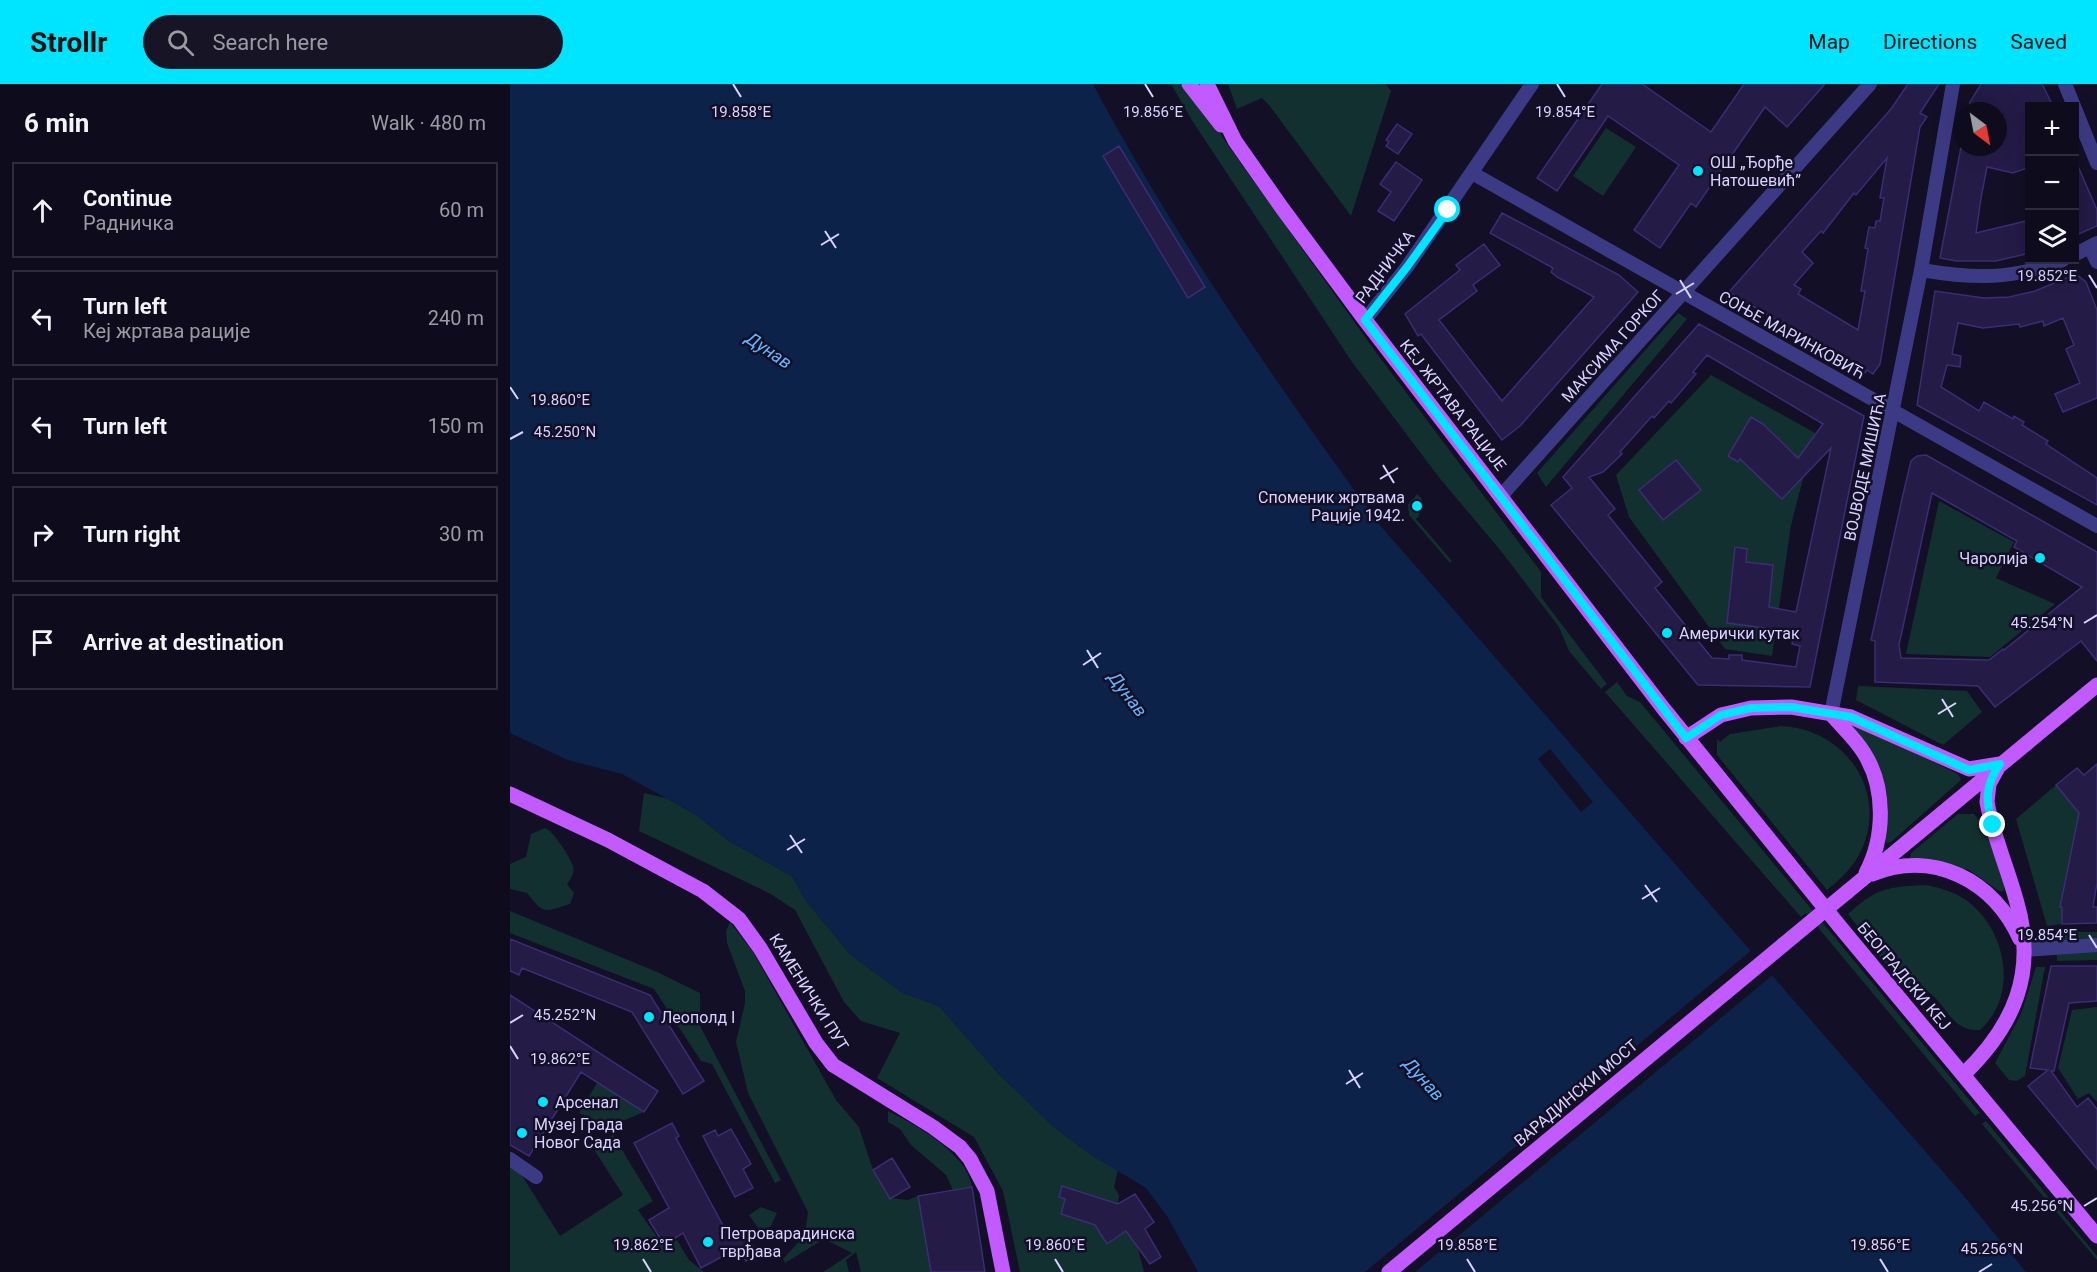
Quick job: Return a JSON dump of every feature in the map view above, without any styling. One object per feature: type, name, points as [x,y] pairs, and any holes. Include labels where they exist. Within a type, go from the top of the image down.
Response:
[{"type":"main road","points":[[1189,84],[1207,110],[1235,141]]},
{"type":"main road","name":"КЕЈ ЖРТАВА РАЦИЈЕ","points":[[1207,84],[1235,141],[1365,320],[1686,738]]},
{"type":"main road","name":"ВАРАДИНСКИ МОСТ","points":[[1391,1271],[2097,685]]},
{"type":"main road","points":[[1686,738],[1721,715],[1751,708],[1791,707],[1851,717],[1969,770],[2000,764]]},
{"type":"main road","points":[[1831,714],[1864,753],[1877,782],[1880,797],[1877,840],[1872,861],[1863,877]]},
{"type":"main road","name":"БЕОГРАДСКИ КЕЈ","points":[[1686,738],[2097,1236]]},
{"type":"main road","points":[[1963,1075],[1984,1055],[2011,1015],[2024,971],[2025,950],[2018,904],[1987,802],[1989,784],[2000,764]]},
{"type":"main road","name":"КАМЕНИЧКИ ПУТ","points":[[510,794],[608,840],[703,891],[740,919],[760,948],[816,1043],[833,1065],[933,1127],[960,1147],[970,1159],[980,1174],[992,1208],[1003,1272]]},
{"type":"main road","points":[[1863,877],[1882,870],[1906,866],[1932,867],[1973,881],[1999,903],[2025,950]]},
{"type":"street","name":"РАДНИЧКА","points":[[1365,320],[1407,267],[1532,84]]},
{"type":"street","name":"МАКСИМА ГОРКОГ","points":[[1501,496],[1869,84]]},
{"type":"street","name":"ВОЈВОДЕ МИШИЋА","points":[[1831,714],[1921,270],[1953,84]]},
{"type":"street","points":[[2065,84],[2097,163]]},
{"type":"street","name":"СОЊЕ МАРИНКОВИЋ","points":[[1472,173],[2097,526]]},
{"type":"street","points":[[2079,252],[2093,245],[2097,262]]},
{"type":"street","points":[[1921,270],[1995,278],[2025,273],[2051,264]]},
{"type":"street","points":[[2025,950],[2097,945]]},
{"type":"street","points":[[510,1159],[536,1177]]},
{"type":"green space","points":[[1171,84],[1188,84],[1227,144],[1378,355],[1541,572],[1541,597],[1607,684],[1601,689],[1569,651],[1559,627],[1501,551],[1441,480],[1352,362],[1193,122]]},
{"type":"green space","points":[[1228,84],[1386,84],[1391,91],[1351,216],[1269,105],[1262,98],[1237,109]]},
{"type":"green space","points":[[1606,128],[1636,147],[1603,196],[1573,176]]},
{"type":"green space","points":[[1678,313],[1687,319],[1546,487],[1537,473]]},
{"type":"green space","points":[[1711,375],[1815,433],[1791,525],[1772,656],[1725,649],[1629,517],[1616,475]]},
{"type":"green space","points":[[1417,494],[1422,499],[1419,516],[1416,519],[1452,561],[1450,563],[1409,515],[1408,505]]},
{"type":"green space","points":[[1939,501],[2014,542],[1996,578],[2055,604],[1990,657],[1906,654]]},
{"type":"green space","points":[[1617,682],[1627,696],[1640,702],[1980,1113],[1975,1116],[1806,913],[1801,917],[1605,692]]},
{"type":"green space","points":[[1858,686],[1967,691],[1982,712],[1943,745],[1856,700]]},
{"type":"green space","points":[[1847,720],[1958,774],[1961,780],[1891,842],[1886,843],[1885,838],[1888,805],[1884,781],[1862,740]]},
{"type":"green space","points":[[1781,726],[1806,730],[1827,740],[1845,754],[1858,772],[1867,792],[1870,814],[1866,837],[1856,860],[1827,890],[1717,755],[1717,739],[1720,742],[1730,734]]},
{"type":"green space","points":[[2056,785],[2079,814],[2060,907],[2062,907],[2062,924],[2047,926],[2016,819]]},
{"type":"green space","points":[[644,793],[666,798],[695,814],[729,841],[792,876],[806,901],[851,955],[903,993],[939,1006],[999,1074],[1055,1128],[1093,1156],[1118,1170],[1114,1187],[1119,1195],[1118,1204],[1062,1186],[1059,1197],[1065,1199],[1061,1213],[1095,1225],[1107,1243],[1126,1231],[1138,1249],[1144,1272],[1020,1272],[1003,1191],[974,1137],[877,1078],[900,1033],[861,1021],[844,1002],[795,910],[769,893],[639,831]]},
{"type":"green space","points":[[1958,814],[1974,814],[1984,829],[1999,862],[2004,891],[1999,891],[1969,870],[1930,860],[1910,858],[1911,853]]},
{"type":"green space","points":[[545,828],[561,844],[573,868],[567,884],[574,893],[570,904],[549,910],[537,905],[527,893],[510,889],[510,864],[526,857],[531,834]]},
{"type":"green space","points":[[1927,885],[1966,900],[1991,928],[1999,945],[2004,981],[2000,999],[1992,1016],[1980,1030],[1962,1027],[1934,996],[1911,986],[1900,978],[1848,914],[1867,898],[1884,890]]},
{"type":"green space","points":[[510,911],[657,972],[700,993],[700,1026],[781,1180],[775,1183],[712,1064],[701,1061],[654,989],[510,933]]},
{"type":"green space","points":[[730,922],[753,952],[836,1100],[859,1127],[873,1170],[890,1198],[908,1200],[918,1196],[931,1272],[861,1272],[856,1252],[846,1260],[849,1272],[823,1272],[852,1253],[824,1239],[785,1263],[783,1259],[805,1235],[808,1212],[748,1093],[736,1042],[745,1003],[745,991],[727,943],[726,931]]},
{"type":"green space","points":[[2058,932],[2097,932],[2097,942],[2058,943]]},
{"type":"green space","points":[[2057,948],[2097,948],[2097,960],[2057,961]]},
{"type":"green space","points":[[2036,967],[2045,967],[2025,1076],[2017,1081],[2009,1080],[1995,1063],[2021,1014]]},
{"type":"green space","points":[[2097,1007],[2097,1102],[2089,1093],[2078,1099],[2058,1068],[2072,1010]]},
{"type":"green space","points":[[597,1083],[644,1112],[608,1127],[579,1113]]},
{"type":"green space","points":[[888,1111],[939,1141],[961,1163],[972,1187],[953,1190],[946,1175],[911,1145],[900,1129],[888,1122]]},
{"type":"green space","points":[[1986,1121],[2097,1256],[2097,1260],[1982,1124]]},
{"type":"green space","points":[[613,1135],[653,1201],[638,1210],[664,1247],[677,1240],[689,1260],[704,1272],[510,1272],[510,1167],[521,1174],[560,1236],[623,1195],[595,1151],[598,1144]]},
{"type":"green space","points":[[761,1207],[777,1213],[765,1238],[749,1215]]},
{"type":"water","name":"Дунав","points":[[510,84],[1093,84],[1192,254],[1302,417],[1379,524],[1958,1189],[2026,1272],[1198,1272],[1167,1216],[1146,1188],[1093,1156],[1055,1128],[999,1074],[939,1006],[903,993],[851,955],[806,901],[792,876],[729,841],[695,814],[622,774],[568,760],[510,733]]},
{"type":"pier","points":[[1550,749],[1593,802],[1581,812],[1538,759]]},
{"type":"pier","points":[[1753,949],[1775,973],[1415,1272],[1365,1272]]},
{"type":"building","name":"ОШ „Ђорђе Натошевић”","points":[[1602,84],[1642,84],[1711,132],[1744,84],[1825,84],[1787,127],[1765,107],[1696,207],[1691,203],[1660,248],[1634,230],[1679,165],[1608,116],[1557,191],[1537,178]]},
{"type":"building","points":[[1908,84],[1939,84],[1920,113],[1927,117],[1920,127],[1880,364],[1873,374],[1867,370],[1865,373],[1729,292],[1891,109]],"holes":[[[1887,158],[1880,198],[1884,198],[1880,221],[1876,221],[1875,228],[1869,227],[1865,248],[1868,249],[1861,291],[1865,291],[1858,330],[1798,294],[1801,289],[1794,285],[1813,263],[1802,252],[1821,231],[1823,233],[1854,193],[1856,195]]]},
{"type":"building","points":[[1981,84],[2042,84],[2051,102],[2025,102],[2025,169],[2013,173],[1987,167],[1981,198],[1976,233],[2025,221],[2025,254],[1996,261],[1956,261],[1940,258],[1959,156],[2007,156],[2007,102],[1970,102]]},
{"type":"building","points":[[1397,124],[1412,134],[1398,154],[1386,146],[1389,142],[1386,140]]},
{"type":"building","points":[[1119,146],[1205,287],[1188,298],[1103,156]]},
{"type":"building","points":[[1396,162],[1422,180],[1394,221],[1378,211],[1391,192],[1380,184]]},
{"type":"building","points":[[2079,169],[2097,210],[2097,226],[2079,234]]},
{"type":"building","points":[[1502,213],[1619,275],[1638,292],[1520,426],[1502,440],[1421,334],[1418,336],[1405,314],[1460,270],[1456,265],[1484,244],[1500,265],[1473,285],[1477,291],[1439,320],[1502,401],[1594,297],[1557,277],[1551,272],[1553,268],[1490,233]]},
{"type":"building","points":[[2076,274],[2086,282],[2097,310],[2097,398],[2063,412],[2055,394],[2080,383],[2066,349],[2074,345],[2063,318],[2044,326],[2043,321],[2020,327],[2019,324],[1983,328],[1958,323],[1952,354],[1961,356],[1960,367],[1947,365],[1941,387],[1979,411],[1984,402],[2013,419],[2014,416],[2024,422],[2022,425],[2048,441],[2046,444],[2097,478],[2097,505],[1917,405],[1935,291],[1984,298],[2009,297],[2035,291]]},
{"type":"building","points":[[1699,324],[1864,416],[1810,687],[1698,685],[1551,505],[1572,488],[1563,477]],"holes":[[[1707,355],[1823,424],[1798,458],[1763,424],[1751,417],[1728,456],[1738,462],[1740,459],[1782,499],[1831,448],[1796,612],[1769,607],[1773,565],[1746,562],[1747,549],[1735,547],[1727,623],[1781,630],[1780,636],[1793,639],[1792,644],[1800,646],[1796,667],[1742,660],[1742,655],[1729,655],[1729,659],[1712,658],[1655,588],[1662,582],[1608,515],[1615,509],[1589,477],[1603,472],[1622,454],[1620,452],[1652,416],[1654,418],[1669,401],[1671,403],[1696,374],[1693,372]]]},
{"type":"building","points":[[1926,455],[2097,552],[2097,661],[2081,641],[1995,707],[1978,686],[1875,682],[1875,641],[1871,640],[1911,461],[1917,456]],"holes":[[[1932,493],[2017,541],[2014,547],[2082,587],[1989,660],[1901,658],[1899,645]]]},
{"type":"building","points":[[1676,460],[1701,490],[1663,520],[1639,490]]},
{"type":"building","points":[[2097,764],[2097,883],[2093,907],[2097,907],[2097,923],[2062,924],[2062,907],[2060,907],[2079,813],[2056,785],[2077,768],[2084,775]]},
{"type":"building","name":"Леополд I","points":[[510,939],[650,995],[704,1081],[683,1094],[632,1012],[522,968],[519,975],[510,971]]},
{"type":"building","points":[[2051,966],[2097,966],[2097,1001],[2069,1003],[2054,1071],[2051,1071],[2077,1107],[2088,1098],[2097,1109],[2097,1169],[2028,1086],[2048,1070],[2030,1068]]},
{"type":"building","points":[[510,995],[658,1091],[644,1112],[581,1072],[529,1156],[510,1145]]},
{"type":"building","points":[[672,1123],[679,1136],[676,1138],[726,1231],[730,1235],[742,1228],[758,1254],[746,1261],[738,1248],[701,1268],[683,1233],[664,1245],[649,1220],[669,1208],[634,1143]]},
{"type":"building","points":[[731,1129],[751,1164],[743,1169],[753,1188],[735,1197],[703,1136],[715,1130],[718,1136]]},
{"type":"building","points":[[892,1158],[910,1187],[890,1199],[873,1170]]},
{"type":"building","points":[[1062,1186],[1118,1204],[1135,1194],[1154,1222],[1145,1229],[1161,1257],[1150,1264],[1126,1231],[1107,1244],[1095,1225],[1061,1214],[1065,1199],[1059,1197]]},
{"type":"building","points":[[972,1187],[985,1272],[931,1272],[918,1196]]},
{"type":"place","name":"ОШ „Ђорђе Натошевић”","points":[[1698,171]]},
{"type":"place","name":"Споменик жртвама Рације 1942.","points":[[1417,506]]},
{"type":"place","name":"Чаролија","points":[[2040,558]]},
{"type":"place","name":"Амерички кутак","points":[[1667,633]]},
{"type":"place","name":"Леополд I","points":[[649,1017]]},
{"type":"place","name":"Арсенал","points":[[543,1102]]},
{"type":"place","name":"Музеј Града Новог Сада","points":[[522,1133]]},
{"type":"place","name":"Петроварадинска тврђава","points":[[708,1242]]},
{"type":"route","points":[[1448,210],[1365,320],[1686,738],[1721,715],[1751,708],[1791,707],[1851,717],[1969,770],[2000,764],[1992,776],[1986,793],[1988,811],[1993,825]]}]
